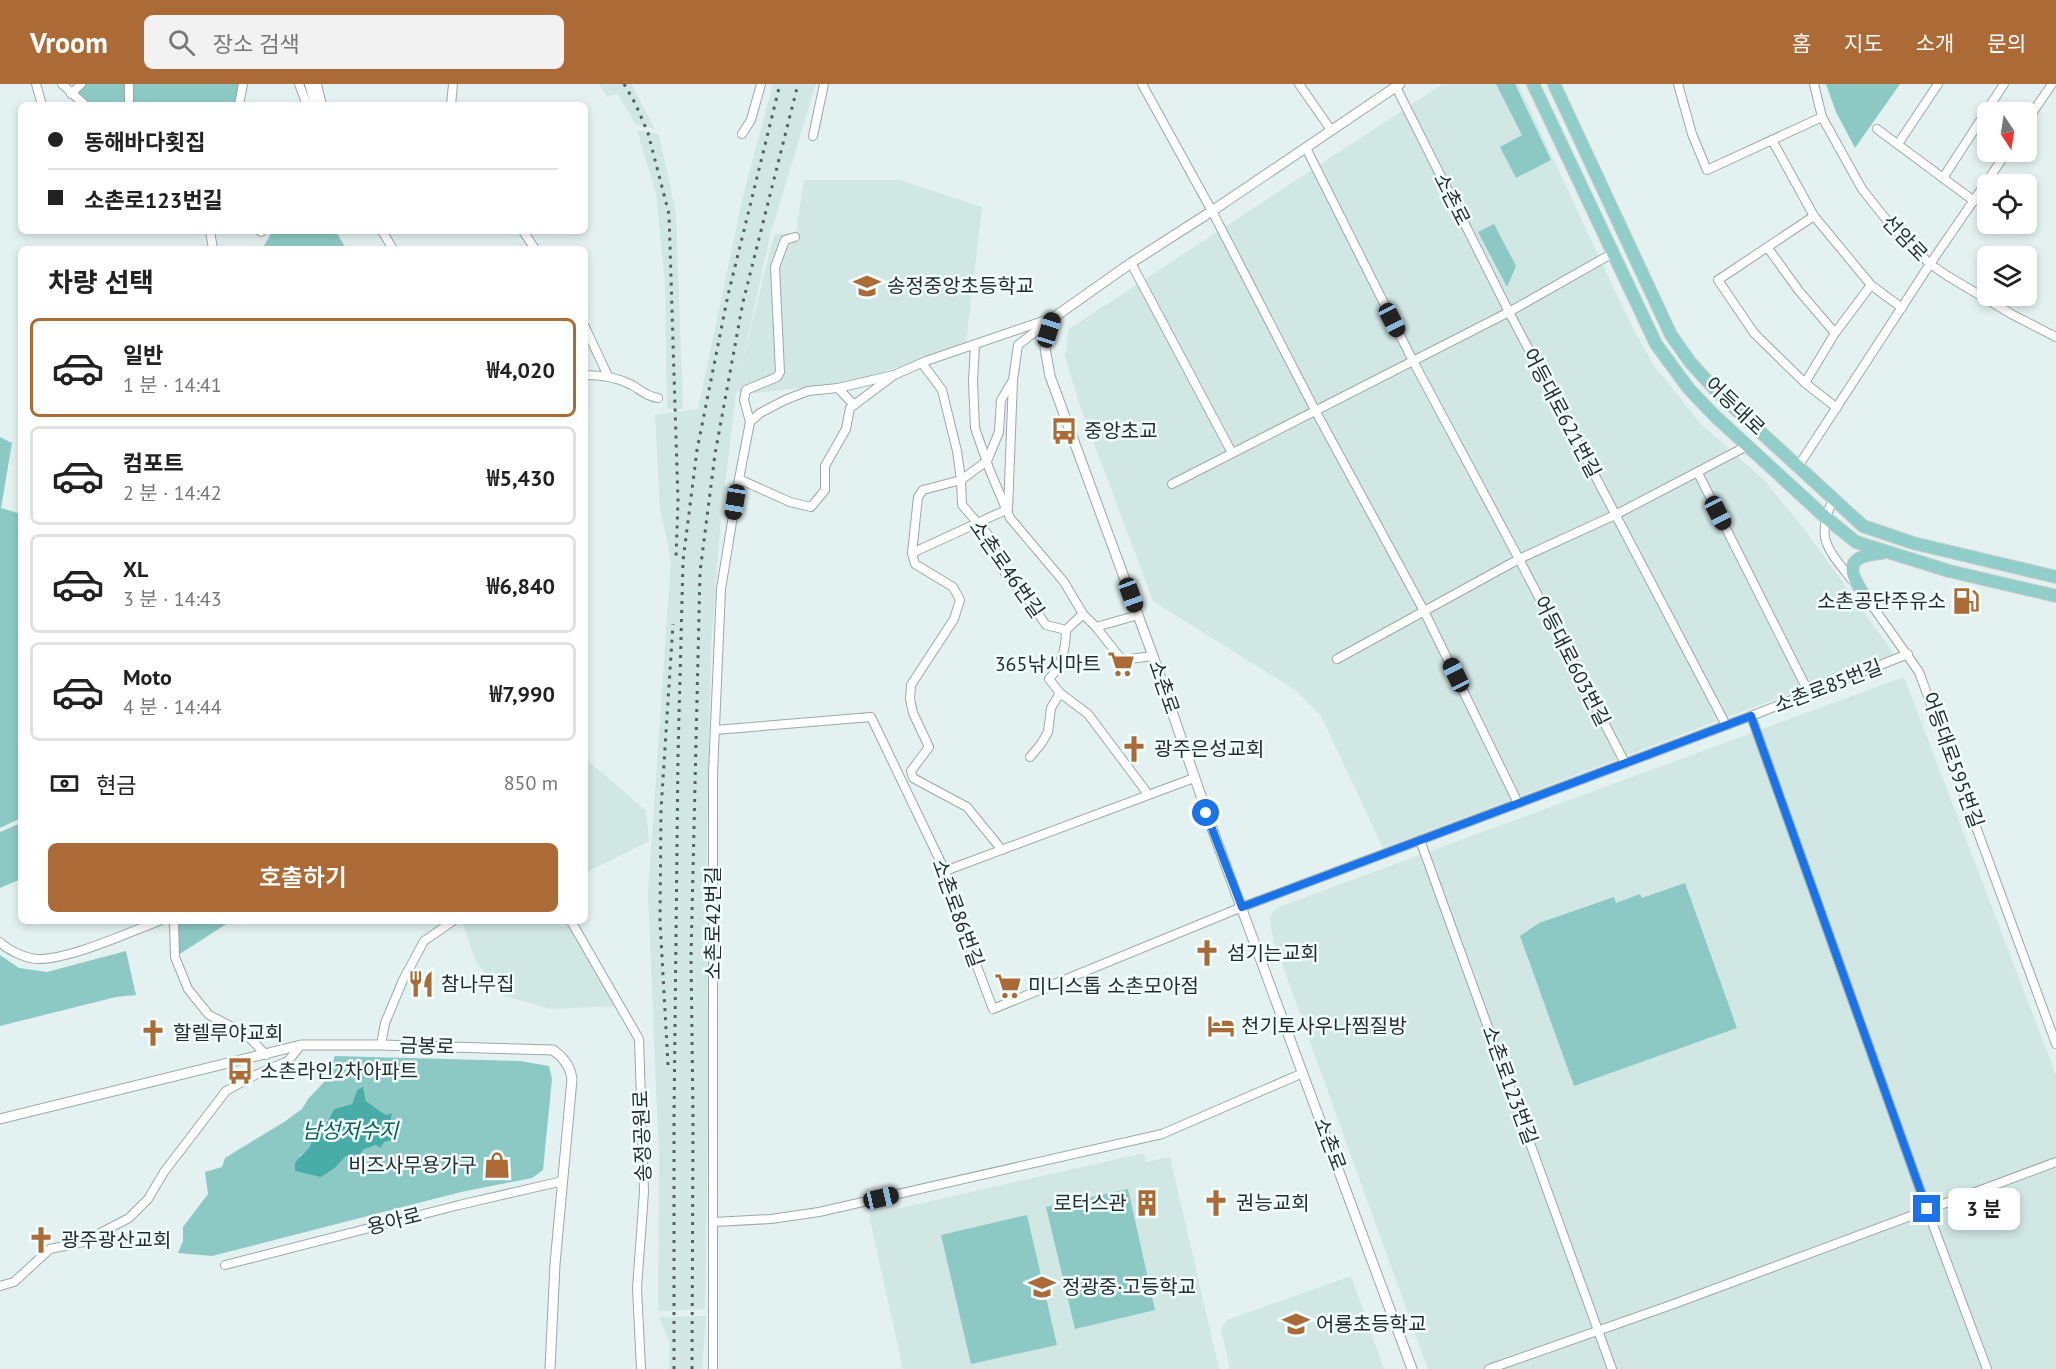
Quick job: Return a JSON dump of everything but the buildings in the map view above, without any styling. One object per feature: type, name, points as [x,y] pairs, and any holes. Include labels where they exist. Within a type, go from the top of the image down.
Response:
[{"type":"main road","name":"어등대로","points":[[1533,84],[1656,344],[1689,389],[1747,446],[1856,542],[1948,571],[2056,596]]},
{"type":"main road","name":"어등대로","points":[[1554,84],[1671,335],[1690,362],[1719,394],[1863,526],[1913,543],[2056,577]]},
{"type":"main road","points":[[1865,596],[1852,578],[1853,566],[1859,558],[1869,554],[1887,552]]},
{"type":"street","points":[[36,84],[41,102]]},
{"type":"street","points":[[62,84],[81,102]]},
{"type":"street","points":[[71,94],[81,84]]},
{"type":"street","points":[[129,84],[129,102]]},
{"type":"street","points":[[240,102],[243,84]]},
{"type":"street","points":[[299,84],[306,102]]},
{"type":"street","points":[[309,84],[314,102]]},
{"type":"street","points":[[317,84],[321,102]]},
{"type":"street","points":[[452,102],[453,84]]},
{"type":"street","points":[[742,134],[751,120],[761,84]]},
{"type":"street","points":[[813,136],[824,84]]},
{"type":"street","points":[[1142,84],[1424,611],[1518,803]]},
{"type":"street","points":[[1299,84],[1331,130]]},
{"type":"street","points":[[1678,84],[1692,134],[1707,170],[1822,117]]},
{"type":"street","name":"선암로","points":[[1814,84],[1822,117],[1862,189],[1889,223],[1930,264],[2013,315],[2056,337]]},
{"type":"street","points":[[1898,144],[1938,84]]},
{"type":"street","points":[[1943,178],[2004,84]]},
{"type":"street","points":[[2037,106],[2052,84]]},
{"type":"street","name":"소촌로","points":[[1412,1369],[1194,778],[1154,656],[1050,376],[1045,348],[1053,318],[1131,263],[1212,212],[1398,85],[1509,312]]},
{"type":"street","points":[[1877,129],[1974,201]]},
{"type":"street","points":[[1772,140],[1814,216],[1871,285],[1902,308]]},
{"type":"street","points":[[1306,148],[1413,361],[1519,559]]},
{"type":"street","points":[[1798,465],[1930,264],[2000,162]]},
{"type":"street","points":[[1814,216],[1718,280],[1754,333],[1805,383],[1837,408]]},
{"type":"street","name":"소촌로42번길","points":[[713,1369],[715,730],[721,589],[750,422],[744,400],[746,390],[777,376],[780,372],[776,267],[785,240],[795,237]]},
{"type":"street","points":[[1768,248],[1799,291],[1835,333]]},
{"type":"street","points":[[1172,484],[1509,312],[1613,253]]},
{"type":"street","points":[[1131,263],[1232,453]]},
{"type":"street","points":[[1805,383],[1835,333],[1871,285]]},
{"type":"street","name":"어등대로621번길","points":[[1509,312],[1726,725]]},
{"type":"street","points":[[750,422],[760,413],[808,391],[838,388],[894,375],[922,363],[1053,318]]},
{"type":"street","points":[[912,553],[1008,508],[1013,380],[1018,345],[1053,318]]},
{"type":"street","points":[[588,333],[608,376]]},
{"type":"street","points":[[975,345],[973,381],[975,428],[987,461]]},
{"type":"street","points":[[922,363],[942,390],[957,451],[961,480]]},
{"type":"street","points":[[588,375],[608,376],[633,386],[646,396],[658,398]]},
{"type":"street","points":[[739,479],[790,502],[811,507],[825,489],[825,466],[846,429],[850,408],[894,375]]},
{"type":"street","points":[[1002,850],[967,807],[913,778],[911,771],[929,747],[913,713],[910,699],[911,685],[954,619],[960,600],[953,588],[915,564],[912,553],[918,496],[922,490],[961,480],[987,461],[999,432],[1001,400],[1013,380]]},
{"type":"street","points":[[838,388],[854,405]]},
{"type":"street","points":[[1337,660],[1519,559],[1615,515],[1747,446]]},
{"type":"street","name":"소촌로46번길","points":[[987,461],[1014,524],[1064,582],[1083,614],[1122,660],[1154,656]]},
{"type":"street","points":[[1698,473],[1809,693]]},
{"type":"street","name":"소촌로46번길","points":[[961,480],[962,506],[989,536],[1005,573],[1028,599],[1046,625],[1065,630]]},
{"type":"street","points":[[1825,517],[1834,497]]},
{"type":"street","name":"어등대로595번길","points":[[1825,517],[1823,531],[1833,556],[1865,596],[1919,672],[2056,1044]]},
{"type":"street","name":"어등대로603번길","points":[[1519,559],[1625,763]]},
{"type":"street","points":[[1083,614],[1065,630],[1066,647],[1058,670],[1049,679],[1060,693],[1088,714],[1148,794]]},
{"type":"street","points":[[1096,627],[1138,615]]},
{"type":"street","name":"소촌로85번길","points":[[1242,907],[1751,716],[1908,654]]},
{"type":"street","points":[[1030,757],[1048,732],[1051,708],[1060,693]]},
{"type":"street","points":[[1751,716],[1927,1209],[1987,1369]]},
{"type":"street","name":"소촌로86번길","points":[[715,730],[872,717],[945,871],[967,940],[993,1009],[1242,907]]},
{"type":"street","points":[[945,871],[1194,778]]},
{"type":"street","name":"소촌로123번길","points":[[1420,840],[1612,1369]]},
{"type":"street","points":[[0,942],[5,948],[36,959],[68,955],[151,924]]},
{"type":"street","points":[[174,924],[175,957],[188,990],[209,1015],[246,1034],[266,1055]]},
{"type":"street","points":[[381,1044],[385,1023],[403,980],[424,941],[449,924]]},
{"type":"street","name":"송정공원로","points":[[573,924],[639,1039],[644,1192],[637,1287],[641,1369]]},
{"type":"street","name":"금봉로","points":[[0,1119],[301,1045],[381,1044],[553,1050],[562,1057],[570,1069],[572,1079],[563,1181]]},
{"type":"street","points":[[0,1286],[14,1282],[50,1250],[82,1242],[129,1218],[148,1199],[164,1172],[226,1091],[288,1061],[301,1045]]},
{"type":"street","points":[[714,1222],[771,1219],[819,1212],[1162,1134],[1303,1073]]},
{"type":"street","points":[[1489,1369],[2056,1162]]},
{"type":"street","points":[[550,1369],[555,1264],[563,1181]]},
{"type":"street","name":"용아로","points":[[225,1265],[470,1202],[563,1181]]},
{"type":"shaded area","points":[[81,84],[243,84],[240,102],[81,102],[71,94]]},
{"type":"shaded area","points":[[599,84],[631,84],[655,129],[635,124],[618,94],[607,97]]},
{"type":"shaded area","points":[[773,84],[816,84],[771,232],[740,373],[774,234],[796,233],[804,180],[899,180],[982,207],[966,343],[859,381],[747,394],[736,391],[720,528],[711,647],[706,886],[709,1073],[705,1309],[658,1311],[659,1156],[648,893],[671,560],[660,508],[655,415],[698,409],[743,196]]},
{"type":"shaded area","points":[[1443,84],[1518,84],[1631,325],[1654,366],[1701,424],[1765,481],[1805,530],[1894,654],[1383,848],[1321,716],[1295,690],[1153,601],[1080,406],[1065,356],[1069,329]]},
{"type":"shaded area","points":[[1496,84],[1515,84],[1551,160],[1516,178],[1500,147],[1522,135]]},
{"type":"shaded area","points":[[1826,84],[1900,84],[1855,148],[1836,112]]},
{"type":"shaded area","points":[[637,130],[659,134],[676,214],[683,409],[667,409],[665,283],[656,194]]},
{"type":"shaded area","points":[[1494,224],[1516,266],[1507,287],[1478,232]]},
{"type":"shaded area","points":[[271,234],[338,234],[344,246],[264,246]]},
{"type":"shaded area","points":[[0,437],[12,443],[1,508],[18,513],[18,819],[0,828]]},
{"type":"shaded area","points":[[1904,677],[2056,1075],[2056,1369],[1428,1369],[1274,942],[1270,922],[1272,912],[1284,905]]},
{"type":"shaded area","points":[[588,761],[646,811],[649,841],[588,872]]},
{"type":"shaded area","points":[[18,824],[18,880],[0,888],[0,832]]},
{"type":"shaded area","points":[[1685,883],[1737,1028],[1574,1086],[1520,936],[1539,923],[1614,897],[1616,903],[1640,894],[1642,898]]},
{"type":"shaded area","points":[[174,924],[226,924],[175,957]]},
{"type":"shaded area","points":[[463,924],[573,924],[620,1006],[551,1009],[504,996],[476,962]]},
{"type":"shaded area","points":[[126,951],[136,995],[116,997],[0,1026],[0,955],[19,968],[47,972]]},
{"type":"shaded area","points":[[335,1056],[520,1061],[549,1066],[552,1079],[543,1170],[532,1178],[461,1192],[212,1256],[178,1253],[183,1241],[183,1227],[208,1194],[205,1172],[222,1167],[225,1158],[302,1109],[326,1080]],"holes":[[[363,1088],[366,1101],[386,1115],[392,1114],[390,1129],[396,1134],[384,1142],[363,1150],[358,1158],[346,1156],[336,1167],[308,1173],[295,1171],[300,1155],[309,1150],[334,1109],[352,1104],[357,1090]]]},
{"type":"shaded area","name":"정광중·고등학교","points":[[1144,1153],[1146,1162],[1170,1157],[1219,1369],[903,1369],[869,1215]]},
{"type":"shaded area","points":[[1128,1189],[1155,1310],[1075,1329],[1046,1207]]},
{"type":"shaded area","points":[[1027,1215],[1057,1345],[971,1364],[941,1235]]},
{"type":"shaded area","name":"어룡초등학교","points":[[1351,1276],[1384,1369],[1230,1369],[1221,1329],[1227,1320]]},
{"type":"shaded area","points":[[706,1316],[702,1369],[669,1369],[670,1343],[659,1317]]},
{"type":"water","name":"남성저수지","points":[[363,1087],[366,1101],[386,1115],[392,1113],[390,1129],[398,1139],[384,1142],[380,1148],[376,1145],[363,1150],[358,1158],[346,1156],[336,1167],[321,1177],[295,1171],[295,1163],[310,1146],[311,1130],[324,1127],[334,1109],[352,1104],[357,1090]]},
{"type":"railway","points":[[624,84],[648,133],[669,214],[678,501],[676,558]]},
{"type":"railway","points":[[674,1369],[678,756],[683,561],[697,450],[728,295],[780,84]]},
{"type":"railway","points":[[692,1369],[691,956],[700,572],[715,454],[743,302],[798,84]]},
{"type":"railway","points":[[668,1065],[660,921],[661,810],[673,624]]},
{"type":"place","name":"송정중앙초등학교","points":[[867,286]]},
{"type":"place","name":"중앙초교","points":[[1064,431]]},
{"type":"place","name":"소촌공단주유소","points":[[1966,601]]},
{"type":"place","name":"365낚시마트","points":[[1121,664]]},
{"type":"place","name":"광주은성교회","points":[[1134,749]]},
{"type":"place","name":"섬기는교회","points":[[1207,953]]},
{"type":"place","name":"참나무집","points":[[421,984]]},
{"type":"place","name":"미니스톱 소촌모아점","points":[[1008,986]]},
{"type":"place","name":"천기토사우나찜질방","points":[[1221,1026]]},
{"type":"place","name":"할렐루야교회","points":[[153,1033]]},
{"type":"place","name":"소촌라인2차아파트","points":[[240,1071]]},
{"type":"place","name":"비즈사무용가구","points":[[497,1165]]},
{"type":"place","name":"로터스관","points":[[1147,1203]]},
{"type":"place","name":"권능교회","points":[[1216,1203]]},
{"type":"place","name":"광주광산교회","points":[[41,1240]]},
{"type":"place","name":"정광중·고등학교","points":[[1042,1287]]},
{"type":"place","name":"어룡초등학교","points":[[1296,1324]]},
{"type":"route","points":[[1206,813],[1242,907],[1751,716],[1927,1209]]}]
